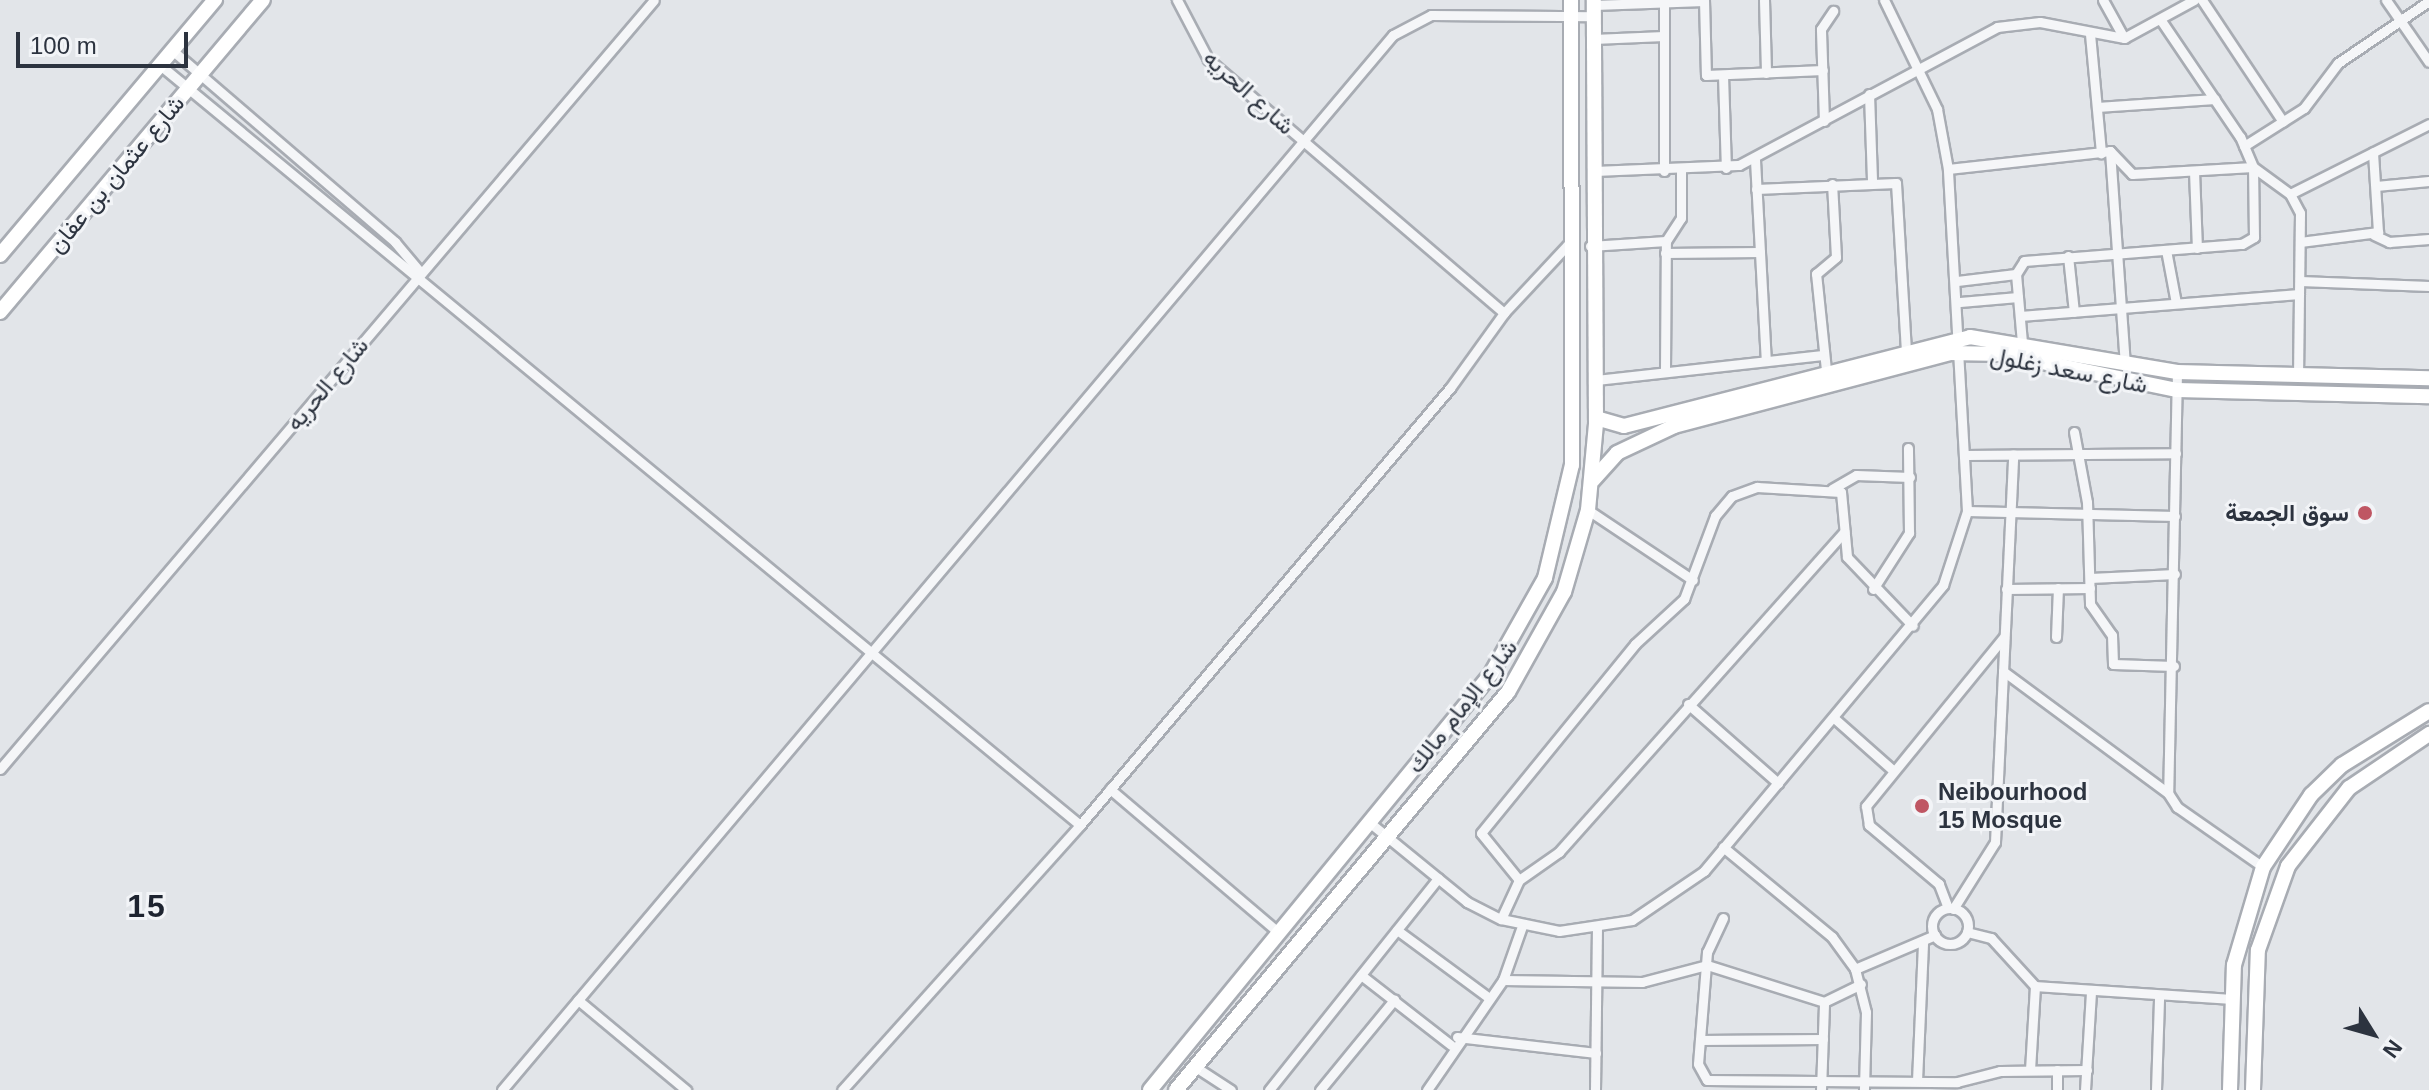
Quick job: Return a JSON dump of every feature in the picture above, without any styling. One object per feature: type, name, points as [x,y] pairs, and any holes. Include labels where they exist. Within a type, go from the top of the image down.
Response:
[{"type":"street","name":"شارع عثمان بن عفان","points":[[0,255],[215,0]]},
{"type":"street","name":"شارع عثمان بن عفان","points":[[0,312],[263,0]]},
{"type":"street","name":"شارع الحريه","points":[[0,769],[654,0]]},
{"type":"street","name":"شارع الحريه","points":[[1177,0],[1208,59],[1504,313]]},
{"type":"street","points":[[502,1090],[1303,140],[1412,22],[1455,13],[1704,0],[1703,72],[1723,75],[1823,70]]},
{"type":"street","points":[[1764,0],[1766,73]]},
{"type":"street","points":[[1369,822],[1438,878],[1501,919],[1522,926],[1597,929],[1669,901],[1723,847],[1913,626],[1954,563],[1967,511],[1963,345],[1948,169],[1937,109],[1884,0]]},
{"type":"street","points":[[2103,0],[2124,38]]},
{"type":"street","points":[[1593,171],[1726,168],[1755,160],[1915,66],[2007,24],[2040,22],[2090,34],[2124,38],[2162,22],[2194,0]]},
{"type":"street","points":[[2202,0],[2283,122]]},
{"type":"street","points":[[2386,0],[2429,62]]},
{"type":"street","points":[[1664,1],[1664,171]]},
{"type":"street","points":[[2244,146],[2314,99],[2338,63],[2429,1]]},
{"type":"street","name":"شارع الإمام مالك","points":[[1176,1090],[1534,655],[1564,592],[1588,510],[1596,418],[1590,246],[1593,7]]},
{"type":"street","name":"شارع الإمام مالك","points":[[1150,1090],[1507,652],[1555,552],[1572,465],[1570,8]]},
{"type":"street","points":[[1824,121],[1821,29],[1833,11]]},
{"type":"street","points":[[2022,343],[2016,274],[2024,261],[2197,248],[2254,237],[2253,167],[2215,99],[2162,22]]},
{"type":"street","points":[[2090,34],[2123,308],[2125,365]]},
{"type":"street","points":[[1593,39],[1664,36]]},
{"type":"street","points":[[172,50],[395,242],[421,273],[869,652],[1080,825]]},
{"type":"street","points":[[160,65],[385,253],[421,273]]},
{"type":"street","points":[[1723,75],[1726,168]]},
{"type":"street","points":[[1869,94],[1872,181]]},
{"type":"street","points":[[2097,107],[2215,99]]},
{"type":"street","points":[[2290,194],[2429,124]]},
{"type":"street","points":[[1571,133],[1580,140],[1593,132]]},
{"type":"street","points":[[1948,169],[2105,152],[2132,174],[2253,167],[2290,194],[2300,213],[2298,375]]},
{"type":"street","points":[[2373,152],[2376,186],[2374,235]]},
{"type":"street","points":[[1755,160],[1766,361]]},
{"type":"street","points":[[1665,370],[1665,253],[1666,241],[1681,218],[1681,171]]},
{"type":"street","points":[[2194,171],[2197,248]]},
{"type":"street","points":[[1756,189],[1872,181],[1898,187],[1906,349]]},
{"type":"street","points":[[2376,186],[2429,181]]},
{"type":"street","points":[[1596,380],[1766,361],[1824,362],[1816,274],[1836,257],[1832,184]]},
{"type":"street","points":[[1572,194],[1585,185],[1593,193]]},
{"type":"street","points":[[2300,242],[2374,235],[2389,242],[2429,239]]},
{"type":"street","points":[[842,1090],[1080,825],[1450,388],[1504,313],[1572,240]]},
{"type":"street","points":[[1590,246],[1666,241]]},
{"type":"street","points":[[2166,250],[2176,303]]},
{"type":"street","points":[[1665,253],[1760,252]]},
{"type":"street","points":[[2068,256],[2074,312]]},
{"type":"street","points":[[1957,281],[2016,274]]},
{"type":"street","points":[[2300,281],[2429,286]]},
{"type":"street","points":[[2020,316],[2299,294]]},
{"type":"street","points":[[1960,302],[2018,297]]},
{"type":"street","name":"شارع سعد زغلول","points":[[1596,418],[1624,426],[1824,362],[1906,349],[1963,345],[2022,343],[2125,365],[2177,372],[2429,378]]},
{"type":"street","name":"شارع سعد زغلول","points":[[1592,481],[1617,453],[1674,426],[1963,345],[2177,390],[2429,396]]},
{"type":"street","points":[[2168,793],[2174,666],[2177,372]]},
{"type":"street","points":[[2074,432],[2074,454],[2088,514],[2092,612],[2112,635],[2115,667],[2174,666]]},
{"type":"street","points":[[1873,589],[1907,540],[1908,448]]},
{"type":"street","points":[[1966,455],[2176,453]]},
{"type":"street","points":[[1935,935],[1936,916],[1951,908],[1995,842],[2013,454]]},
{"type":"street","points":[[1519,880],[1481,833],[1635,644],[1678,608],[1693,580],[1715,516],[1732,496],[1757,487],[1832,489],[1856,475],[1910,477]]},
{"type":"street","points":[[1832,489],[1846,500],[1844,532],[1847,557],[1873,589],[1913,626]]},
{"type":"street","points":[[1588,510],[1693,580]]},
{"type":"street","points":[[1967,511],[2175,516]]},
{"type":"street","points":[[1501,919],[1519,880],[1559,852],[1844,532]]},
{"type":"street","points":[[2006,589],[2058,588],[2175,574]]},
{"type":"street","points":[[2056,637],[2058,588]]},
{"type":"street","points":[[1967,932],[1965,917],[1951,908],[1939,884],[1867,821],[1868,802],[2004,637]]},
{"type":"street","points":[[2003,671],[2168,793],[2177,807],[2263,867]]},
{"type":"street","points":[[1688,704],[1778,783]]},
{"type":"street","points":[[2230,1090],[2232,999],[2240,931],[2263,867],[2293,818],[2342,765],[2429,711]]},
{"type":"street","points":[[1834,718],[1894,771]]},
{"type":"street","points":[[2253,1090],[2258,950],[2288,866],[2349,788],[2429,734]]},
{"type":"street","points":[[1110,789],[1277,931]]},
{"type":"street","points":[[1723,847],[1832,937],[1855,969],[1861,984],[1864,1086]]},
{"type":"street","points":[[1269,1090],[1438,878]]},
{"type":"street","points":[[1723,918],[1707,965],[1698,1071],[1707,1080],[1864,1086],[2030,1070],[2087,1070]]},
{"type":"street","points":[[1427,1090],[1454,1041],[1503,980],[1522,926]]},
{"type":"street","points":[[1595,1090],[1597,929]]},
{"type":"street","points":[[1397,930],[1488,997]]},
{"type":"street","points":[[1935,935],[1952,944],[1967,932]]},
{"type":"street","points":[[1967,932],[1991,938],[2035,986],[2159,998],[2232,999]]},
{"type":"street","points":[[1855,969],[1935,935]]},
{"type":"street","points":[[1917,1081],[1923,942]]},
{"type":"street","points":[[1503,980],[1642,982],[1678,967],[1707,965],[1824,1002],[1861,984]]},
{"type":"street","points":[[1361,975],[1454,1041],[1596,1053]]},
{"type":"street","points":[[2030,1070],[2035,986]]},
{"type":"street","points":[[2085,1090],[2091,991]]},
{"type":"street","points":[[2156,1090],[2159,998]]},
{"type":"street","points":[[578,1000],[686,1090]]},
{"type":"street","points":[[1320,1090],[1394,1000]]},
{"type":"street","points":[[1821,1086],[1824,1002]]},
{"type":"street","points":[[1700,1040],[1823,1039]]},
{"type":"street","points":[[1194,1066],[1231,1090]]},
{"type":"street","points":[[2057,1070],[2057,1090]]},
{"type":"place","name":"سوق الجمعة","points":[[2365,513]]},
{"type":"place","name":"Neibourhood 15 Mosque","points":[[1922,806]]},
{"type":"district","name":"15","points":[[147,906]]}]
